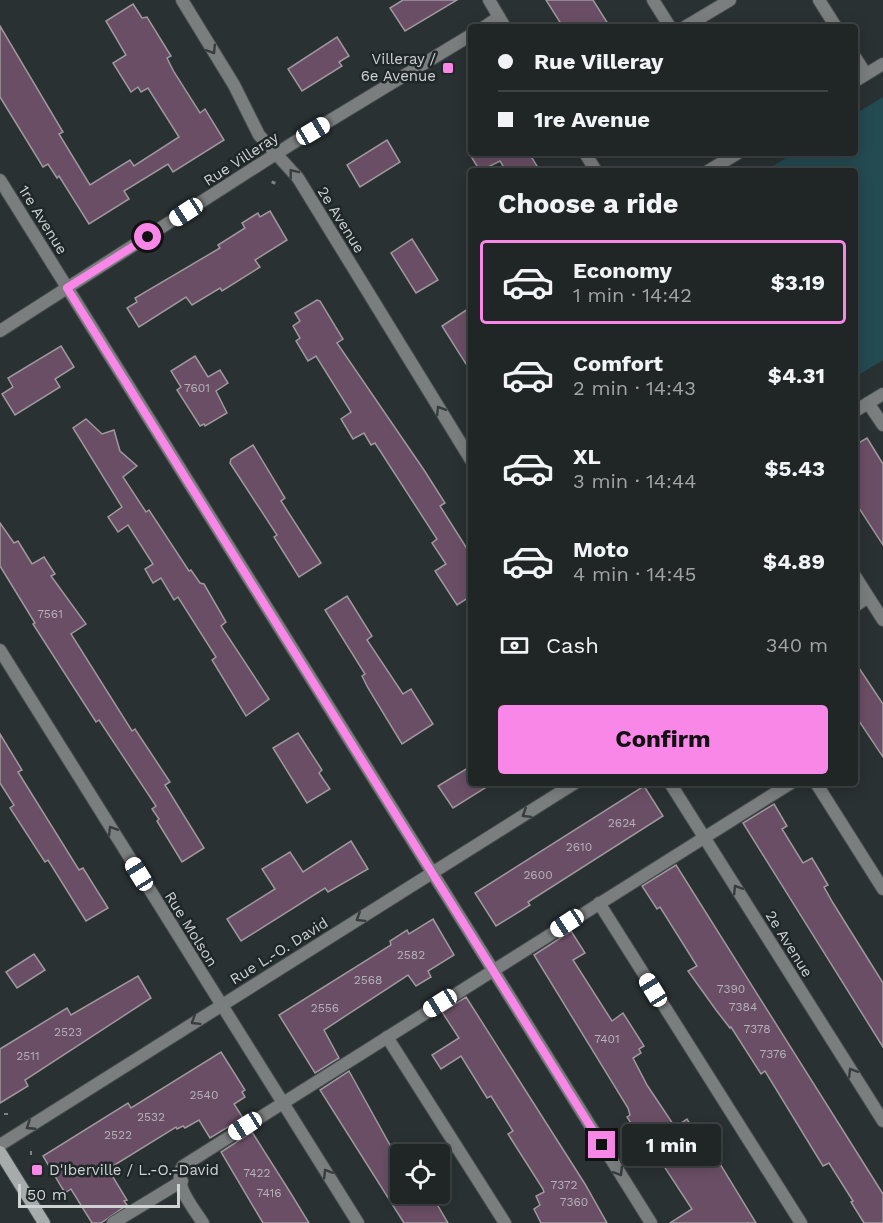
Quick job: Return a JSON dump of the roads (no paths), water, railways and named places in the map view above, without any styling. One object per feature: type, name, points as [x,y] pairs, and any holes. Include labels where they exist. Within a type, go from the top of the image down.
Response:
[{"type":"main road","points":[[0,1152],[44,1223]]},
{"type":"street","name":"2e Avenue","points":[[182,0],[234,85],[254,127],[275,155],[298,178],[468,455]]},
{"type":"street","points":[[489,0],[502,22]]},
{"type":"street","points":[[653,0],[668,24]]},
{"type":"street","points":[[690,24],[730,0]]},
{"type":"street","points":[[819,0],[834,24]]},
{"type":"street","name":"Rue Villeray","points":[[0,331],[275,155],[468,37]]},
{"type":"street","points":[[858,62],[866,74]]},
{"type":"street","points":[[858,79],[883,64]]},
{"type":"street","points":[[713,168],[733,156]]},
{"type":"street","name":"1re Avenue","points":[[0,180],[431,874],[651,1223]]},
{"type":"street","points":[[858,409],[883,394]]},
{"type":"street","points":[[868,403],[883,425]]},
{"type":"street","points":[[858,581],[883,620]]},
{"type":"street","points":[[858,604],[868,597]]},
{"type":"street","name":"Rue Molson","points":[[0,650],[358,1223]]},
{"type":"street","name":"Rue L.-O. David","points":[[0,1145],[570,786]]},
{"type":"street","name":"2e Avenue","points":[[672,786],[883,1121]]},
{"type":"street","points":[[203,1223],[183,1189],[179,1171],[183,1166],[786,786]]},
{"type":"street","points":[[818,786],[883,889]]},
{"type":"street","points":[[599,903],[801,1223]]},
{"type":"street","points":[[387,1037],[505,1223]]},
{"type":"street","points":[[113,1223],[182,1181]]},
{"type":"place","name":"Villeray / 6e Avenue","points":[[448,68]]},
{"type":"place","name":"D'Iberville / L.-O.-David","points":[[37,1170]]}]
